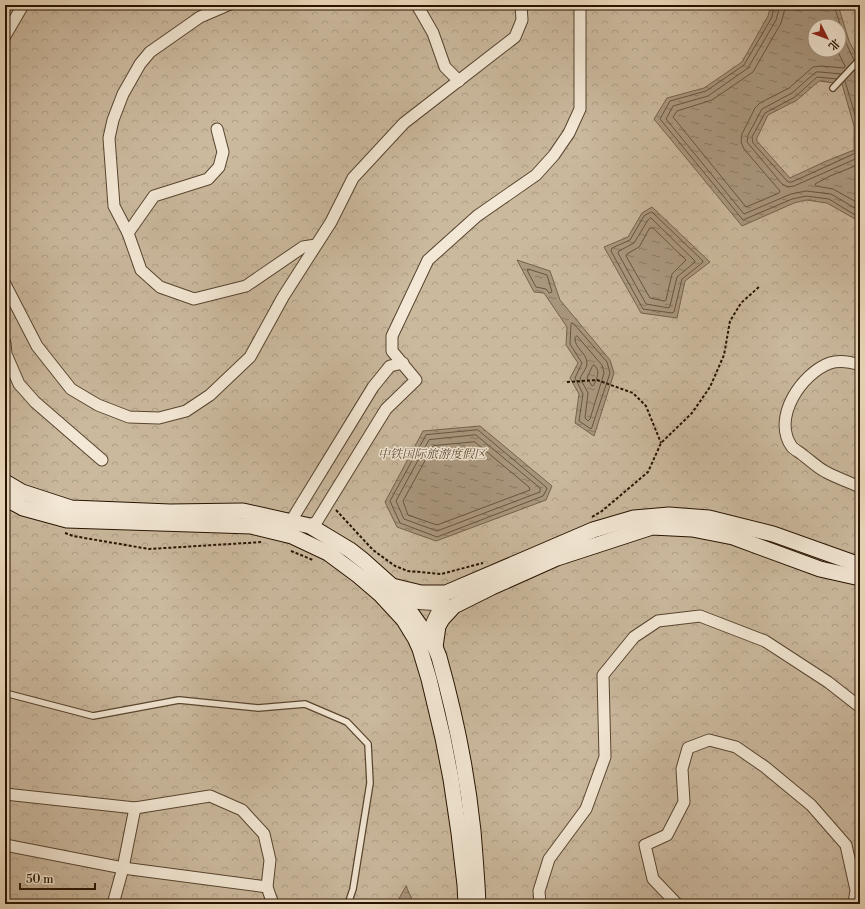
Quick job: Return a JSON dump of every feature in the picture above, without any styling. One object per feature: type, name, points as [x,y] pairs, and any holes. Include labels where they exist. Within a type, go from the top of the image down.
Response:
[{"type":"street","points":[[5,36],[23,5]]},
{"type":"street","points":[[228,5],[200,17],[150,52],[140,64],[123,94],[113,120],[109,138],[114,206],[128,233],[141,270],[160,287],[194,299],[246,286],[303,247],[316,245]]},
{"type":"street","points":[[417,5],[433,33],[445,67],[459,80]]},
{"type":"street","points":[[5,284],[37,346],[71,389],[98,405],[129,417],[159,418],[186,411],[210,395],[250,357],[283,297],[331,222],[353,178],[404,123],[515,37],[522,20],[522,5]]},
{"type":"street","points":[[310,526],[317,521],[386,409],[416,380],[392,352],[392,336],[428,260],[477,216],[536,175],[554,155],[569,133],[580,109],[580,5]]},
{"type":"street","points":[[128,233],[154,196],[208,179],[219,167],[223,152],[216,129]]},
{"type":"street","points":[[5,284],[5,290]]},
{"type":"street","points":[[5,343],[6,354],[19,384],[35,402],[102,460]]},
{"type":"street","points":[[860,365],[846,362],[831,362],[815,371],[799,388],[790,404],[785,420],[785,429],[792,447],[825,472],[860,487]]},
{"type":"street","points":[[291,521],[373,387],[390,366],[403,363]]},
{"type":"street","points":[[5,482],[22,492],[71,508],[170,512],[243,511],[291,521],[310,526],[350,550],[364,561],[392,586],[435,647],[442,668],[456,727],[465,777],[473,830],[478,904]]},
{"type":"street","points":[[5,498],[23,508],[67,520],[251,526],[292,536],[328,552],[359,576],[404,620],[420,649],[431,686],[451,780],[463,863],[466,904]]},
{"type":"street","points":[[420,649],[426,635],[447,602],[593,530],[634,518],[669,515],[709,518],[773,534],[860,565]]},
{"type":"street","points":[[386,601],[447,602],[492,587],[556,558],[652,527],[692,529],[733,537],[820,569],[860,578]]},
{"type":"street","points":[[392,586],[421,593],[447,602]]},
{"type":"street","points":[[435,647],[438,626],[442,619],[447,602]]},
{"type":"street","points":[[540,904],[539,892],[549,859],[586,809],[605,757],[603,675],[634,637],[658,622],[700,616],[765,641],[828,682],[860,707]]},
{"type":"street","points":[[677,904],[653,879],[645,845],[667,835],[684,802],[682,769],[688,748],[709,740],[736,747],[766,767],[811,805],[846,845],[856,890],[854,904]]},
{"type":"street","points":[[5,794],[135,808],[210,796],[242,810],[264,834],[270,860],[267,887],[273,904]]},
{"type":"street","points":[[113,904],[123,868],[135,808]]},
{"type":"street","points":[[5,845],[123,868],[267,887]]},
{"type":"lane","points":[[832,88],[860,59]]},
{"type":"lane","points":[[5,693],[92,716],[179,700],[258,708],[305,704],[347,722],[368,744],[370,783],[353,889],[348,904]]},
{"type":"path","points":[[589,518],[602,512],[648,472],[661,442],[692,413],[710,387],[724,355],[730,321],[741,303],[760,286]]},
{"type":"path","points":[[567,382],[597,380],[633,393],[646,406],[661,442]]},
{"type":"path","points":[[328,502],[373,550],[395,566],[408,571],[440,574],[486,562]]},
{"type":"path","points":[[61,531],[73,536],[149,549],[266,542]]},
{"type":"path","points":[[287,548],[313,561]]},
{"type":"path","points":[[392,586],[408,571]]},
{"type":"green space","name":"中铁国际旅游度假区","points":[[5,5],[860,5],[860,904],[5,904]]},
{"type":"water","points":[[771,5],[838,5],[842,18],[807,18],[807,58],[847,58],[847,34],[860,62],[860,224],[855,219],[827,203],[806,200],[794,203],[742,226],[654,119],[667,98],[704,88],[742,62],[768,16]],"holes":[[[819,81],[842,84],[854,126],[854,150],[790,178],[756,140],[768,115],[797,100]]]},
{"type":"water","points":[[652,207],[710,262],[685,281],[677,318],[641,313],[604,247],[628,237],[642,213]]},
{"type":"water","points":[[517,260],[550,271],[560,300],[610,360],[614,373],[594,436],[575,423],[579,394],[570,378],[578,363],[566,345],[567,327],[544,293],[534,292]]},
{"type":"water","points":[[480,426],[552,486],[546,500],[436,541],[397,527],[385,502],[423,431]]},
{"type":"water","points":[[406,886],[414,904],[396,904]]}]
